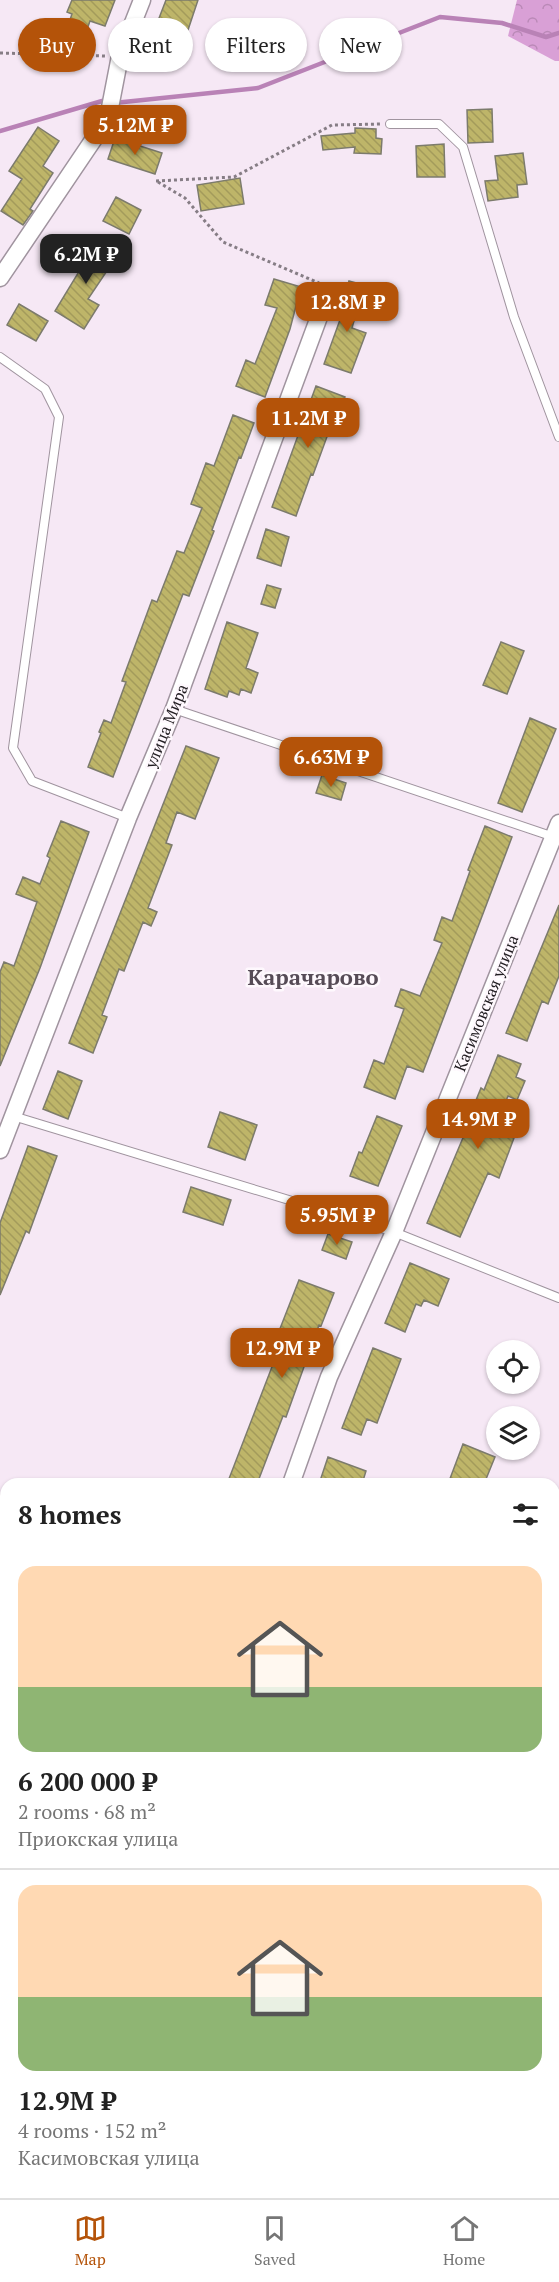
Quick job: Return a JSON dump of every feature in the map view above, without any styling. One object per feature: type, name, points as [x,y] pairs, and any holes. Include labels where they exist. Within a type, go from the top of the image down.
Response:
[{"type":"street","points":[[135,18],[142,0]]},
{"type":"street","points":[[0,278],[108,118],[117,72]]},
{"type":"street","name":"улица Мира","points":[[0,1150],[128,818],[174,710],[326,298]]},
{"type":"street","name":"Касимовская улица","points":[[293,1478],[329,1377],[394,1232],[557,833]]},
{"type":"lane","points":[[390,124],[439,124],[463,147],[514,317],[559,437]]},
{"type":"lane","points":[[0,357],[45,389],[59,417],[13,748],[32,781],[128,818]]},
{"type":"lane","points":[[174,710],[557,833]]},
{"type":"lane","points":[[13,1116],[394,1232],[559,1299]]},
{"type":"path","points":[[0,53],[108,56]]},
{"type":"path","points":[[326,298],[319,283],[223,242],[185,198],[156,181],[234,177],[332,124],[390,124]]},
{"type":"green space","points":[[517,0],[559,0],[559,61],[508,36]]},
{"type":"building","points":[[72,0],[115,0],[105,26],[96,23],[96,18],[71,18],[72,14],[67,12]]},
{"type":"building","points":[[166,0],[198,0],[192,18],[159,18]]},
{"type":"building","points":[[492,109],[493,142],[468,143],[467,110]]},
{"type":"building","points":[[38,127],[59,141],[43,166],[53,173],[30,209],[33,211],[23,225],[1,211],[22,179],[9,171]]},
{"type":"building","points":[[355,128],[376,129],[376,138],[382,139],[381,154],[354,153],[355,147],[323,150],[321,136],[355,133]]},
{"type":"building","points":[[115,138],[162,153],[155,174],[108,159]]},
{"type":"building","points":[[444,144],[445,177],[417,177],[416,146]]},
{"type":"building","points":[[523,153],[527,184],[517,185],[518,197],[488,201],[485,181],[498,180],[495,156]]},
{"type":"building","points":[[240,178],[244,204],[201,211],[197,185]]},
{"type":"building","points":[[116,197],[141,210],[129,234],[103,221]]},
{"type":"building","points":[[93,240],[117,256],[88,299],[99,305],[84,329],[55,311],[80,270],[75,266]]},
{"type":"building","points":[[274,279],[301,287],[290,329],[265,397],[236,386],[246,360],[255,364],[277,308],[265,305]]},
{"type":"building","points":[[349,281],[364,285],[352,328],[366,333],[351,373],[324,364],[345,306],[342,305]]},
{"type":"building","points":[[19,304],[48,321],[36,341],[7,325]]},
{"type":"building","points":[[316,386],[345,397],[335,423],[332,423],[313,475],[311,474],[296,516],[272,507]]},
{"type":"building","points":[[233,415],[254,423],[241,458],[239,457],[189,596],[183,594],[113,777],[88,767],[101,733],[99,732],[104,720],[111,723],[126,682],[122,681],[152,600],[157,602],[177,551],[184,553],[202,508],[191,504],[206,463],[214,466]]},
{"type":"building","points":[[266,529],[289,537],[281,566],[257,558]]},
{"type":"building","points":[[267,585],[281,589],[275,608],[261,604]]},
{"type":"building","points":[[227,622],[258,633],[246,668],[258,673],[251,693],[241,689],[239,695],[229,691],[227,697],[205,689]]},
{"type":"building","points":[[501,642],[524,651],[507,694],[483,685]]},
{"type":"building","points":[[530,718],[556,729],[522,812],[498,803]]},
{"type":"building","points":[[186,746],[219,758],[195,819],[177,812],[166,843],[172,845],[148,908],[157,912],[151,926],[143,922],[124,971],[119,969],[102,1015],[107,1017],[93,1053],[69,1043]]},
{"type":"building","points":[[322,775],[346,783],[341,800],[316,793]]},
{"type":"building","points":[[61,821],[89,832],[40,968],[0,1066],[0,972],[4,962],[14,966],[37,902],[16,894],[23,877],[40,884],[50,858],[47,856]]},
{"type":"building","points":[[485,826],[512,837],[423,1072],[407,1066],[395,1099],[364,1087],[374,1060],[384,1064],[404,1009],[395,1006],[401,989],[420,996],[442,943],[434,940],[442,917],[452,921]]},
{"type":"building","points":[[559,905],[559,976],[548,1004],[542,1001],[527,1041],[506,1033]]},
{"type":"building","points":[[498,1055],[521,1064],[516,1077],[525,1081],[517,1100],[508,1096],[494,1130],[514,1138],[499,1178],[488,1173],[460,1237],[427,1223],[465,1133],[463,1132],[481,1088],[484,1090]]},
{"type":"building","points":[[58,1071],[82,1081],[68,1119],[43,1109]]},
{"type":"building","points":[[220,1112],[257,1125],[245,1160],[208,1147]]},
{"type":"building","points":[[377,1116],[402,1126],[378,1186],[350,1176]]},
{"type":"building","points":[[28,1146],[57,1156],[29,1233],[26,1231],[0,1295],[0,1223]]},
{"type":"building","points":[[191,1187],[231,1200],[223,1225],[183,1212]]},
{"type":"building","points":[[328,1234],[352,1242],[346,1259],[322,1250]]},
{"type":"building","points":[[410,1263],[449,1279],[438,1306],[424,1300],[421,1306],[416,1304],[405,1332],[385,1323]]},
{"type":"building","points":[[299,1280],[334,1293],[321,1326],[319,1325],[286,1417],[283,1416],[259,1478],[229,1478],[280,1346],[274,1344]]},
{"type":"building","points":[[373,1348],[401,1359],[377,1423],[367,1419],[361,1435],[342,1428]]},
{"type":"building","points":[[463,1444],[486,1453],[486,1460],[494,1460],[486,1478],[450,1478]]},
{"type":"building","points":[[328,1457],[366,1471],[364,1478],[321,1478]]},
{"type":"waterway","points":[[114,103],[258,88],[440,17],[502,23],[546,37],[559,33]]},
{"type":"waterway","points":[[0,131],[102,101]]},
{"type":"district","name":"Карачарово","points":[[313,977]]}]
